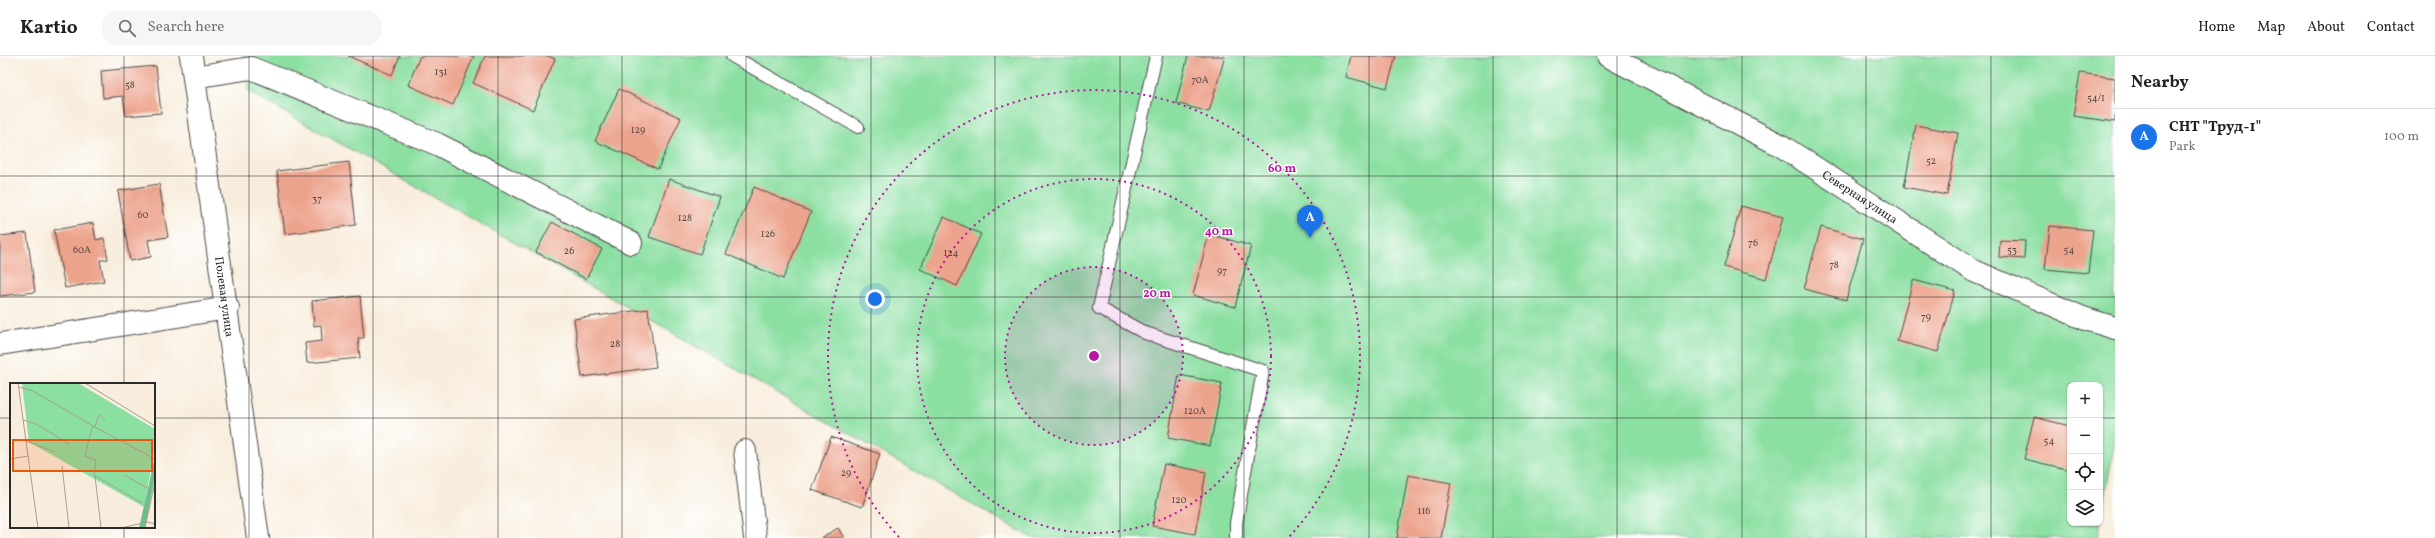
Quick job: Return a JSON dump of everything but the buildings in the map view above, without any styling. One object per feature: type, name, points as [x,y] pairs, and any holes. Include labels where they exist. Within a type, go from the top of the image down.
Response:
[{"type":"street","name":"Северная улица","points":[[1608,56],[1780,145],[1974,271],[2083,318],[2115,328]]},
{"type":"street","points":[[193,66],[251,68],[437,144],[631,243]]},
{"type":"street","name":"Полевая улица","points":[[193,66],[228,308],[258,538]]},
{"type":"street","points":[[0,344],[228,308]]},
{"type":"street","points":[[745,452],[755,538]]},
{"type":"lane","points":[[732,56],[858,127]]},
{"type":"lane","points":[[1156,56],[1099,308],[1145,333],[1263,371],[1236,523],[1236,538]]},
{"type":"green space","points":[[243,56],[2115,56],[2115,440],[2103,509],[2103,382],[2067,382],[2067,526],[2100,526],[2098,538],[1032,538],[248,91]]},
{"type":"place","name":"СНТ \"Труд-1\"","points":[[1310,238]]}]
